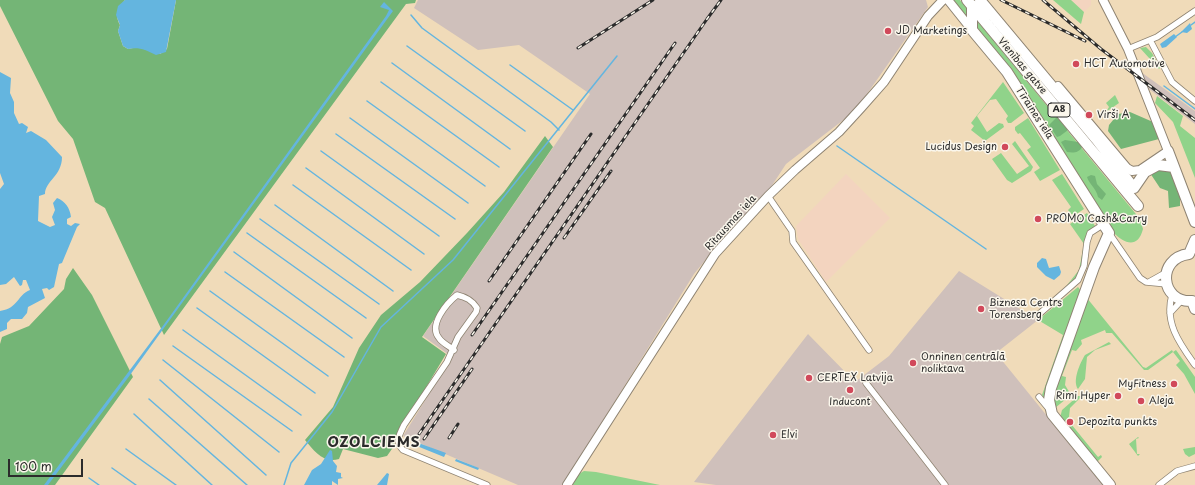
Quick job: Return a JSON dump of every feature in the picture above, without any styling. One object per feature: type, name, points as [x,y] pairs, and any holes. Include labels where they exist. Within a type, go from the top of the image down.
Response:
[{"type":"highway","points":[[972,30],[973,2]]},
{"type":"highway","name":"Vienības gatve","points":[[973,2],[980,15],[1138,206]]},
{"type":"highway","name":"Vienības gatve","points":[[973,2],[1007,33],[1096,139],[1134,188],[1145,172],[1158,165],[1174,167]]},
{"type":"highway","name":"Tīraines iela","points":[[972,30],[1007,72],[1109,233]]},
{"type":"highway","points":[[1168,151],[1195,222]]},
{"type":"highway","points":[[1109,233],[1089,282],[1051,388],[1049,400],[1052,414],[1110,485]]},
{"type":"highway","points":[[1195,240],[1189,254],[1174,259],[1167,272],[1167,284],[1172,295],[1182,300],[1192,301],[1195,310]]},
{"type":"street","name":"Rītausmas iela","points":[[567,485],[710,262],[729,238],[768,196],[794,170],[839,132],[861,108],[884,82],[928,16],[943,0]]},
{"type":"street","name":"Tīraines iela","points":[[948,0],[972,30]]},
{"type":"street","points":[[1103,0],[1128,49],[1168,151]]},
{"type":"street","points":[[1128,49],[1150,40],[1195,11]]},
{"type":"street","name":"Vienības gatve","points":[[1007,33],[1016,39],[1127,168],[1132,171],[1140,170],[1168,151]]},
{"type":"street","points":[[1150,40],[1172,82],[1195,101]]},
{"type":"street","points":[[768,196],[792,231],[793,242],[869,350]]},
{"type":"street","points":[[1038,315],[1078,280],[1084,266],[1087,242],[1090,233],[1104,224]]},
{"type":"street","points":[[1109,233],[1137,275],[1142,280],[1167,284]]},
{"type":"street","points":[[1148,282],[1167,272]]},
{"type":"street","points":[[454,350],[438,338],[436,332],[436,322],[452,299],[457,295],[466,296],[477,308],[476,312],[458,338],[454,350],[404,425],[398,437],[399,446],[404,450],[487,485]]},
{"type":"street","points":[[1172,295],[1170,313],[1176,337],[1195,365]]},
{"type":"street","points":[[1170,313],[1182,300]]},
{"type":"street","points":[[866,383],[945,485]]},
{"type":"street","points":[[1039,397],[1052,414]]},
{"type":"street","points":[[1159,485],[1177,471],[1195,466]]},
{"type":"shaded area","points":[[418,0],[926,0],[928,7],[855,111],[786,164],[769,190],[712,252],[694,274],[563,485],[518,485],[403,436],[452,357],[423,336],[590,94],[519,45],[478,50],[414,8]]},
{"type":"shaded area","points":[[1071,0],[1091,0],[1091,5],[1084,12]]},
{"type":"shaded area","points":[[1141,72],[1195,111],[1195,124],[1145,86]]},
{"type":"shaded area","points":[[846,174],[890,218],[826,282],[798,239],[796,226]]},
{"type":"shaded area","points":[[959,271],[1038,320],[996,353],[1103,485],[716,485],[694,482],[808,334],[855,382],[889,356]]},
{"type":"green space","points":[[0,0],[125,0],[117,14],[120,25],[118,31],[123,46],[128,49],[138,47],[160,54],[167,49],[176,0],[416,0],[415,3],[406,4],[164,335],[105,208],[95,202],[73,139],[58,121],[0,6]]},
{"type":"green space","points":[[952,0],[960,0],[1140,219],[1143,229],[1138,240],[1134,242],[1126,242],[1113,232]]},
{"type":"green space","points":[[1053,0],[1071,0],[1084,12],[1081,24]]},
{"type":"green space","points":[[1146,47],[1152,53],[1160,68],[1159,69],[1140,48]]},
{"type":"green space","points":[[1003,82],[1024,113],[1011,123],[1008,123],[1006,119],[1008,116],[996,99],[990,100],[977,116],[987,132],[999,123],[1003,124],[1004,127],[985,141],[971,130],[974,126],[971,123]]},
{"type":"green space","points":[[1115,95],[1119,103],[1106,112],[1109,107],[1106,103]]},
{"type":"green space","points":[[1157,96],[1183,116],[1180,126],[1195,138],[1195,178],[1173,122],[1155,103]]},
{"type":"green space","points":[[1130,112],[1153,122],[1159,139],[1121,149],[1108,131],[1109,125],[1118,114]]},
{"type":"green space","points":[[1057,117],[1068,130],[1057,137],[1049,125]]},
{"type":"green space","points":[[1028,118],[1060,170],[1040,181],[1034,172],[1040,168],[1027,150],[1031,147],[1020,133],[1018,134],[1015,130],[1015,127]]},
{"type":"green space","points":[[545,136],[553,147],[422,337],[446,354],[395,439],[394,446],[387,456],[378,458],[343,449],[339,459],[329,460],[320,456],[305,440],[333,407],[359,348],[381,315],[420,282],[467,233],[504,192]]},
{"type":"green space","points":[[1065,140],[1078,142],[1082,147],[1076,152],[1067,152],[1061,142]]},
{"type":"green space","points":[[1015,141],[1033,167],[1031,171],[1012,183],[1007,180],[992,159],[1001,153],[1017,174],[1029,166],[1012,144]]},
{"type":"green space","points":[[1170,168],[1180,193],[1180,206],[1169,208],[1168,191],[1160,188],[1150,173]]},
{"type":"green space","points":[[1062,174],[1084,209],[1075,215],[1071,214],[1068,210],[1071,207],[1052,180]]},
{"type":"green space","points":[[1091,175],[1095,176],[1097,184],[1106,194],[1102,200],[1098,197],[1096,191],[1088,180],[1087,177]]},
{"type":"green space","points":[[1087,213],[1095,226],[1090,231],[1085,243],[1081,269],[1074,281],[1064,289],[1079,270],[1084,244],[1070,224],[1082,216],[1084,219],[1086,218],[1084,215]]},
{"type":"green space","points":[[73,268],[92,295],[133,377],[55,485],[0,485],[0,344],[2,337],[29,326],[64,289],[66,279]]},
{"type":"green space","points":[[1078,287],[1143,367],[1146,368],[1172,350],[1173,352],[1148,370],[1144,370],[1112,333],[1106,333],[1105,330],[1081,340],[1082,344],[1076,351],[1072,350],[1062,376],[1066,377],[1065,385],[1071,395],[1055,408],[1049,406],[1042,395],[1063,335],[1038,320]]},
{"type":"green space","points":[[1109,342],[1111,344],[1095,350],[1087,357],[1085,379],[1078,389],[1076,386],[1076,377],[1085,355]]},
{"type":"green space","points":[[1176,350],[1195,377],[1195,394],[1184,374],[1176,365],[1180,361],[1173,352]]},
{"type":"green space","points":[[1078,396],[1082,396],[1070,408],[1069,417],[1067,419],[1098,457],[1101,455],[1102,457],[1096,462],[1060,418],[1062,410]]},
{"type":"green space","points":[[1138,437],[1139,438],[1136,439],[1137,454],[1140,454],[1138,456],[1129,444]]},
{"type":"green space","points":[[1195,447],[1195,454],[1189,457],[1185,454],[1183,449]]},
{"type":"green space","points":[[584,471],[660,485],[571,485],[577,475]]},
{"type":"water","points":[[125,0],[176,0],[166,52],[156,55],[142,49],[128,49],[123,46],[118,31],[120,25],[116,15],[118,6]]},
{"type":"water","points":[[384,2],[393,11],[130,375],[48,485],[44,485],[165,323],[386,16],[389,10],[380,7]]},
{"type":"water","points":[[1190,23],[1192,29],[1187,33],[1181,32]]},
{"type":"water","points":[[1174,34],[1177,37],[1166,47],[1162,48],[1160,44]]},
{"type":"water","points":[[0,72],[11,78],[10,93],[14,102],[14,113],[19,124],[22,123],[28,127],[26,133],[31,131],[46,140],[62,157],[57,174],[48,185],[45,194],[39,196],[38,221],[50,227],[55,225],[52,217],[55,210],[53,203],[57,198],[67,205],[70,211],[71,217],[67,219],[67,224],[71,226],[75,223],[80,224],[77,227],[62,263],[59,264],[54,287],[49,290],[47,288],[42,289],[45,298],[28,307],[27,313],[22,319],[11,319],[7,323],[7,329],[0,332],[0,311],[11,307],[22,295],[30,290],[26,280],[23,280],[22,285],[20,286],[14,277],[6,284],[0,285],[0,189],[4,184],[0,173]]},
{"type":"water","points":[[1042,258],[1046,259],[1049,268],[1059,266],[1061,272],[1060,275],[1054,280],[1046,276],[1037,267],[1037,263]]},
{"type":"water","points":[[413,441],[446,453],[444,457],[412,444]]},
{"type":"water","points":[[330,450],[332,451],[333,461],[337,466],[336,472],[341,473],[341,477],[343,478],[338,479],[338,485],[332,481],[332,485],[304,485],[312,470],[321,464]]},
{"type":"water","points":[[456,459],[479,468],[478,470],[455,461]]},
{"type":"water","points":[[387,473],[389,474],[387,485],[377,485]]},
{"type":"waterway","points":[[411,15],[422,28],[551,122],[559,130]]},
{"type":"waterway","points":[[1191,25],[1195,22]]},
{"type":"waterway","points":[[1175,37],[1182,32]]},
{"type":"waterway","points":[[407,46],[525,131]]},
{"type":"waterway","points":[[284,485],[291,463],[332,412],[381,327],[453,260],[617,56]]},
{"type":"waterway","points":[[392,63],[510,149]]},
{"type":"waterway","points":[[510,65],[573,110]]},
{"type":"waterway","points":[[381,82],[499,167]]},
{"type":"waterway","points":[[1164,86],[1195,109]]},
{"type":"waterway","points":[[367,101],[485,186]]},
{"type":"waterway","points":[[350,118],[468,203]]},
{"type":"waterway","points":[[336,134],[455,219]]},
{"type":"waterway","points":[[837,146],[986,249]]},
{"type":"waterway","points":[[321,151],[439,236]]},
{"type":"waterway","points":[[306,168],[424,254]]},
{"type":"waterway","points":[[293,185],[411,270]]},
{"type":"waterway","points":[[275,205],[393,291]]},
{"type":"waterway","points":[[260,219],[379,304]]},
{"type":"waterway","points":[[247,233],[366,318]]},
{"type":"waterway","points":[[234,252],[352,338]]},
{"type":"waterway","points":[[225,272],[344,357]]},
{"type":"waterway","points":[[210,291],[328,376]]},
{"type":"waterway","points":[[197,308],[315,393]]},
{"type":"waterway","points":[[183,330],[301,415]]},
{"type":"waterway","points":[[173,346],[292,431]]},
{"type":"waterway","points":[[163,360],[279,452]]},
{"type":"waterway","points":[[160,380],[266,475]]},
{"type":"waterway","points":[[149,399],[247,485]]},
{"type":"waterway","points":[[134,414],[212,485]]},
{"type":"waterway","points":[[126,449],[176,485]]},
{"type":"waterway","points":[[112,468],[136,485]]},
{"type":"waterway","points":[[89,478],[99,485]]},
{"type":"railway","points":[[578,48],[653,0]]},
{"type":"railway","points":[[419,434],[721,0]]},
{"type":"railway","points":[[1001,0],[1085,41]]},
{"type":"railway","points":[[1043,0],[1101,49],[1195,120]]},
{"type":"railway","points":[[472,335],[675,43]]},
{"type":"railway","points":[[489,281],[591,134]]},
{"type":"railway","points":[[564,238],[611,171]]},
{"type":"railway","points":[[424,439],[472,369]]},
{"type":"railway","points":[[449,438],[458,424]]},
{"type":"place","name":"JD Marketings","points":[[888,31]]},
{"type":"place","name":"HCT Automotive","points":[[1076,64]]},
{"type":"place","name":"Virši A","points":[[1089,115]]},
{"type":"place","name":"Lucidus Design","points":[[1005,147]]},
{"type":"place","name":"PROMO Cash&Carry","points":[[1038,219]]},
{"type":"place","name":"Biznesa Centrs Torensberg","points":[[981,309]]},
{"type":"place","name":"Onninen centrālā noliktava","points":[[913,363]]},
{"type":"place","name":"CERTEX Latvija","points":[[809,378]]},
{"type":"place","name":"MyFitness","points":[[1174,384]]},
{"type":"place","name":"Inducont","points":[[850,390]]},
{"type":"place","name":"Rimi Hyper","points":[[1118,396]]},
{"type":"place","name":"Aleja","points":[[1141,401]]},
{"type":"place","name":"Depozīta punkts","points":[[1070,422]]},
{"type":"place","name":"Elvi","points":[[773,435]]},
{"type":"district","name":"OZOLCIEMS","points":[[374,443]]}]
